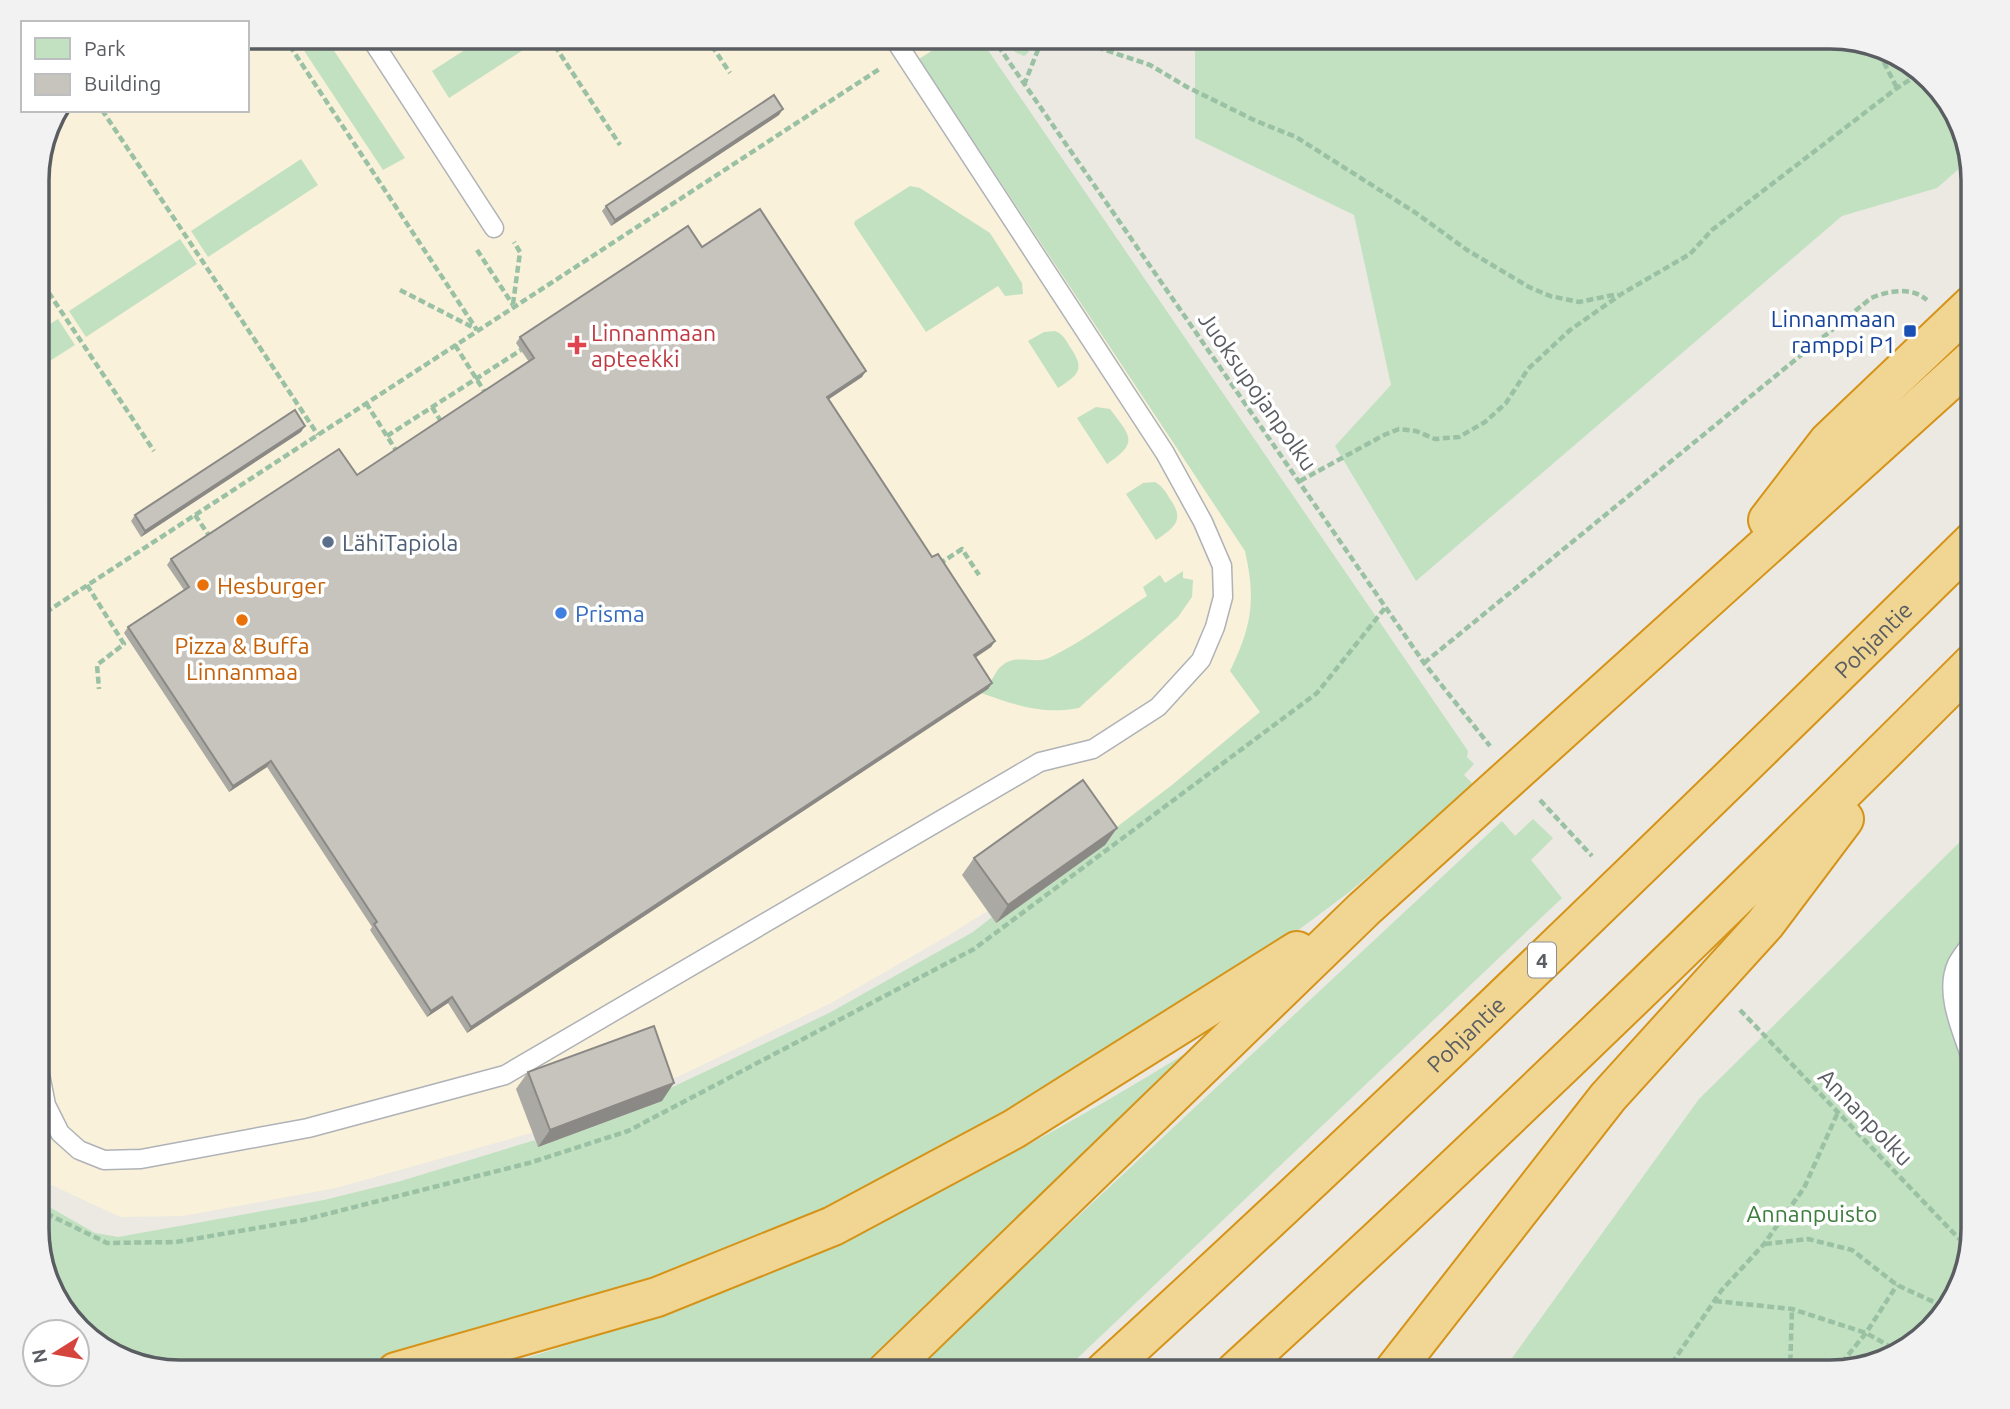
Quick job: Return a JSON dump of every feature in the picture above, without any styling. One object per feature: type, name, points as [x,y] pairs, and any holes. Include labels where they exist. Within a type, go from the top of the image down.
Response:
[{"type":"highway","points":[[1704,602],[1828,442],[1961,315]]},
{"type":"highway","points":[[898,1360],[1364,909],[1961,370]]},
{"type":"highway","name":"Pohjantie","points":[[1117,1360],[1320,1173],[1682,826],[1961,553]]},
{"type":"highway","points":[[1248,1360],[1338,1278],[1738,896],[1961,675]]},
{"type":"highway","points":[[1403,1360],[1608,1097],[1765,924],[1923,713]]},
{"type":"highway","points":[[438,1360],[657,1297],[833,1226],[1014,1129],[1364,909]]},
{"type":"lane","points":[[378,49],[501,231]]},
{"type":"lane","points":[[49,1111],[60,1133],[79,1150],[104,1160],[141,1160],[308,1128],[505,1075],[1040,762],[1093,749],[1158,707],[1201,660],[1223,597],[1222,566],[1203,522],[1165,453],[900,49]]},
{"type":"lane","points":[[1961,959],[1952,982],[1961,1024]]},
{"type":"path","points":[[292,49],[477,330]]},
{"type":"path","points":[[557,49],[620,145]]},
{"type":"path","points":[[714,49],[730,73]]},
{"type":"path","name":"Juoksupojanpolku","points":[[1000,49],[1385,608],[1424,663],[1493,749]]},
{"type":"path","points":[[1023,85],[1038,49]]},
{"type":"path","points":[[1103,49],[1150,65],[1187,87],[1256,121],[1296,137],[1416,213],[1467,250],[1540,291],[1579,302],[1623,293]]},
{"type":"path","points":[[49,610],[903,53]]},
{"type":"path","points":[[1883,61],[1897,88]]},
{"type":"path","points":[[1300,481],[1399,429],[1416,431],[1435,439],[1460,437],[1476,427],[1506,403],[1528,369],[1570,330],[1623,293],[1690,254],[1712,230],[1912,78]]},
{"type":"path","points":[[103,112],[318,435]]},
{"type":"path","points":[[501,231],[520,252],[513,305]]},
{"type":"path","points":[[400,290],[477,330]]},
{"type":"path","points":[[1424,663],[1871,298],[1889,291],[1904,291],[1922,295],[1936,307]]},
{"type":"path","points":[[49,293],[154,452]]},
{"type":"path","points":[[455,345],[486,394]]},
{"type":"path","points":[[387,436],[521,350]]},
{"type":"path","points":[[366,403],[397,452]]},
{"type":"path","points":[[432,407],[442,422]]},
{"type":"path","points":[[195,515],[210,537]]},
{"type":"path","points":[[937,566],[962,549],[979,575]]},
{"type":"path","points":[[87,585],[124,645],[97,664],[99,689]]},
{"type":"path","points":[[49,1215],[107,1243],[176,1242],[303,1220],[529,1163],[628,1131],[974,949],[1317,693],[1385,608]]},
{"type":"path","points":[[1533,794],[1592,856]]},
{"type":"path","name":"Annanpolku","points":[[1740,1010],[1960,1240]]},
{"type":"path","points":[[1675,1360],[1715,1301],[1764,1244],[1804,1188],[1838,1112]]},
{"type":"path","points":[[1764,1244],[1808,1239],[1852,1250],[1897,1285],[1938,1304]]},
{"type":"path","points":[[1845,1359],[1866,1333],[1897,1285]]},
{"type":"path","points":[[1715,1301],[1792,1309],[1866,1333],[1889,1346]]},
{"type":"path","points":[[1790,1360],[1792,1309]]},
{"type":"shaded area","points":[[248,49],[957,49],[1341,644],[1132,821],[944,938],[831,1003],[688,1072],[574,1121],[336,1188],[183,1216],[120,1217],[49,1184],[49,172],[53,146],[69,112],[248,112]]},
{"type":"green space","points":[[303,49],[333,49],[405,158],[383,170]]},
{"type":"green space","points":[[466,49],[525,49],[449,98],[432,71]]},
{"type":"green space","points":[[934,49],[987,49],[1468,751],[1467,757],[1474,764],[1464,775],[1476,787],[1348,893],[1273,949],[1004,1122],[820,1215],[646,1282],[403,1360],[163,1359],[138,1353],[107,1338],[91,1325],[91,1318],[84,1318],[76,1309],[53,1263],[49,1237],[49,1207],[95,1233],[118,1237],[324,1200],[401,1181],[535,1140],[538,1147],[662,1101],[660,1093],[829,1013],[973,932],[992,917],[996,922],[1104,845],[1101,839],[1172,785],[1260,712],[1230,671],[1243,640],[1250,612],[1250,584],[1245,551],[919,59]]},
{"type":"green space","points":[[1013,49],[1030,49],[1024,56]]},
{"type":"green space","points":[[1195,49],[1830,49],[1872,56],[1903,71],[1923,87],[1934,100],[1951,130],[1960,168],[1937,188],[1842,216],[1416,581],[1335,446],[1391,385],[1354,215],[1195,138]]},
{"type":"green space","points":[[301,159],[318,185],[208,257],[191,231]]},
{"type":"green space","points":[[910,186],[920,188],[990,233],[1022,283],[1023,294],[1005,296],[998,286],[926,332],[854,224]]},
{"type":"green space","points":[[180,239],[197,264],[86,337],[69,311]]},
{"type":"green space","points":[[58,319],[75,345],[49,361],[49,325]]},
{"type":"green space","points":[[1055,331],[1066,340],[1079,367],[1071,379],[1058,388],[1028,341],[1044,332]]},
{"type":"green space","points":[[1096,407],[1110,409],[1127,432],[1128,444],[1107,464],[1077,418]]},
{"type":"green space","points":[[1155,482],[1162,487],[1177,512],[1173,527],[1156,540],[1126,494],[1143,483]]},
{"type":"green space","points":[[1183,571],[1183,578],[1193,580],[1192,597],[1178,617],[1079,708],[1041,709],[1017,705],[981,693],[1004,664],[1015,660],[1046,659],[1063,651],[1147,596],[1143,587],[1160,575],[1165,583]]},
{"type":"green space","points":[[1533,819],[1553,838],[1531,860],[1562,898],[1076,1360],[924,1360],[1502,821],[1515,836]]},
{"type":"green space","name":"Annanpuisto","points":[[1961,841],[1961,1237],[1954,1271],[1939,1302],[1928,1315],[1903,1338],[1864,1356],[1847,1359],[1511,1360],[1699,1099]]},
{"type":"green space","points":[[1188,1052],[1193,1058],[872,1360],[518,1360],[664,1312],[844,1237],[1019,1150]]},
{"type":"building","points":[[774,95],[783,109],[615,220],[606,206]]},
{"type":"building","name":"Prisma","points":[[760,209],[866,371],[827,397],[932,557],[938,554],[995,641],[974,655],[992,683],[471,1027],[452,997],[431,1011],[374,924],[377,922],[271,761],[233,786],[128,627],[189,587],[171,559],[339,449],[357,475],[534,358],[520,337],[688,226],[702,247]]},
{"type":"building","points":[[295,410],[305,426],[145,531],[135,515]]},
{"type":"building","points":[[1083,780],[1117,828],[1008,905],[974,858]]},
{"type":"building","points":[[654,1026],[674,1083],[550,1130],[528,1072]]},
{"type":"place","name":"Linnanmaan ramppi P1","points":[[1910,331]]},
{"type":"place","name":"Linnanmaan apteekki","points":[[577,345]]},
{"type":"place","name":"LähiTapiola","points":[[328,542]]},
{"type":"place","name":"Hesburger","points":[[203,585]]},
{"type":"place","name":"Prisma","points":[[561,613]]},
{"type":"place","name":"Pizza & Buffa Linnanmaa","points":[[242,620]]}]
